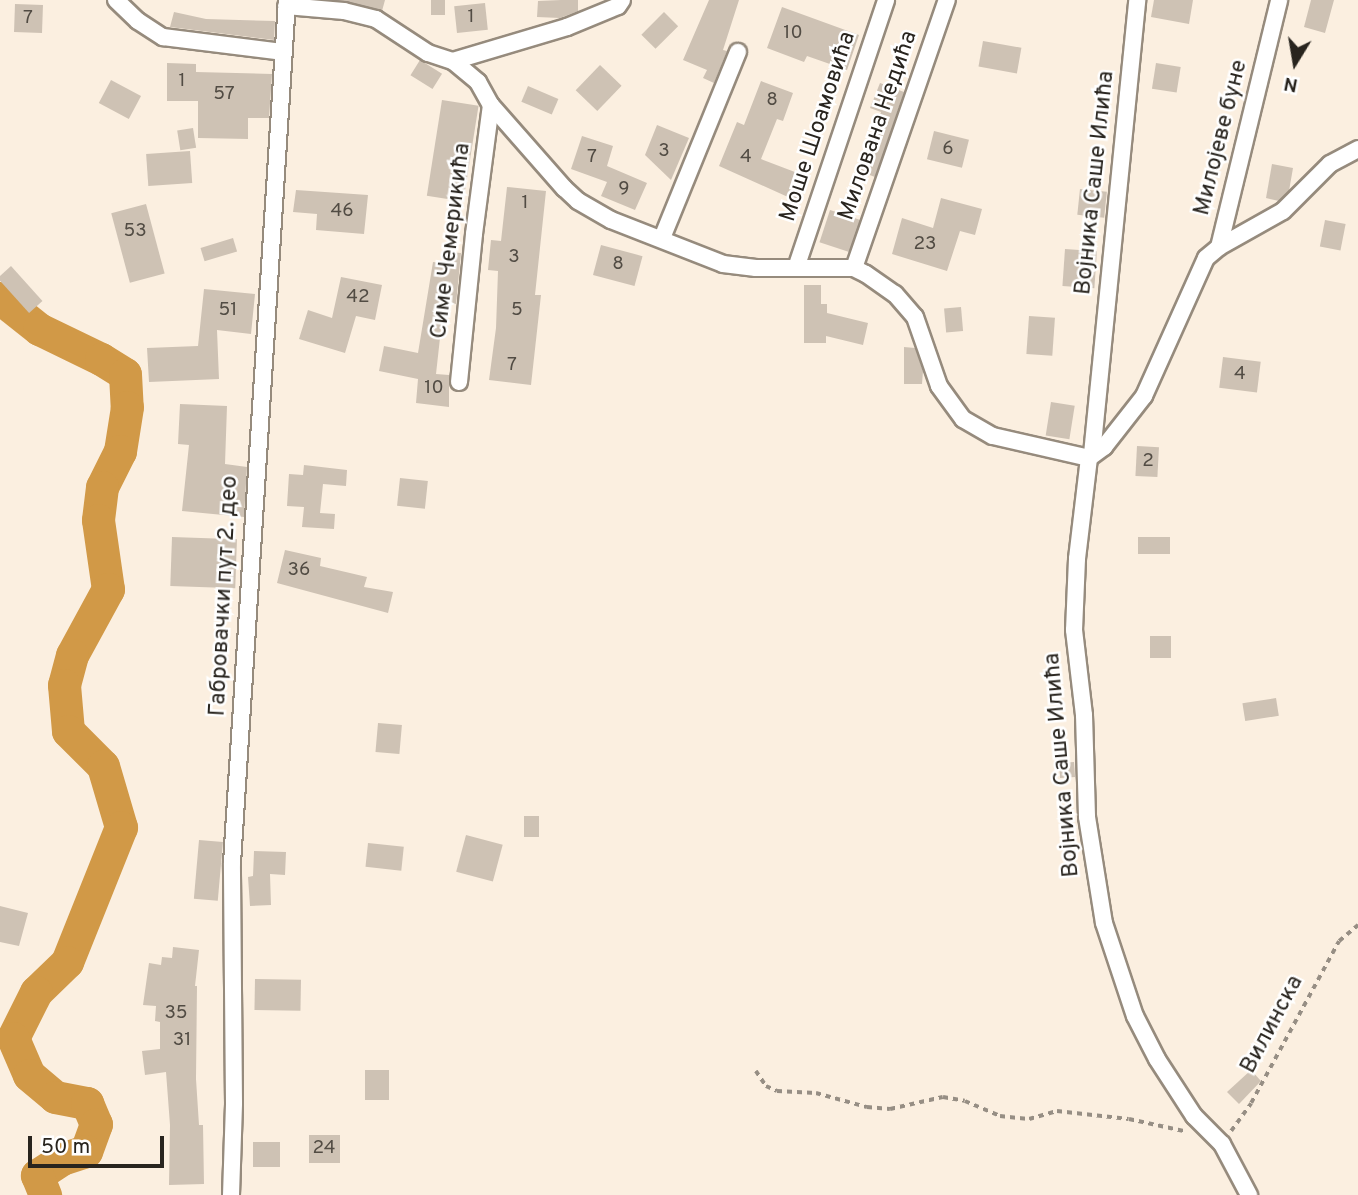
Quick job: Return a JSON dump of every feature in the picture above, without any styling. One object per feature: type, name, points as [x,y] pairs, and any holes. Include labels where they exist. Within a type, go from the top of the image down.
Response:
[{"type":"street","points":[[116,0],[138,21],[163,37],[284,52]]},
{"type":"street","points":[[453,61],[567,27],[618,6],[622,0]]},
{"type":"street","name":"Моше Шоамовића","points":[[796,268],[886,0]]},
{"type":"street","name":"Милована Недића","points":[[853,268],[947,0]]},
{"type":"street","name":"Војника Саше Илића","points":[[1137,0],[1095,453],[1077,559],[1074,630],[1084,715],[1084,775],[1094,874],[1115,964],[1135,1016],[1157,1059],[1194,1116],[1222,1144],[1249,1195]]},
{"type":"street","name":"Милојеве буне","points":[[1219,247],[1279,0]]},
{"type":"street","points":[[286,3],[344,11],[376,19],[428,53],[453,61],[478,82],[491,105],[578,201],[611,220],[723,264],[853,268],[882,283],[915,317],[939,386],[963,419],[993,436],[1095,453]]},
{"type":"street","name":"Габровачки пут 2. део","points":[[231,1195],[234,1103],[232,863],[286,3]]},
{"type":"street","points":[[662,238],[738,52]]},
{"type":"street","name":"Симе Чемерикића","points":[[459,382],[474,233],[491,105]]},
{"type":"street","name":"Милојеве буне","points":[[1095,453],[1144,396],[1206,258],[1219,247],[1283,211],[1330,164],[1358,149]]},
{"type":"path","name":"Вилинска","points":[[1222,1144],[1251,1103],[1339,941],[1358,925]]},
{"type":"path","points":[[756,1071],[766,1086],[777,1091],[816,1093],[867,1107],[890,1109],[943,1097],[965,1101],[1000,1116],[1029,1118],[1057,1111],[1129,1119],[1189,1132],[1210,1132]]},
{"type":"building","points":[[339,0],[385,0],[382,11]]},
{"type":"building","points":[[431,0],[445,0],[445,15],[431,15]]},
{"type":"building","points":[[578,0],[578,11],[560,18],[537,17],[538,1]]},
{"type":"building","points":[[709,0],[739,0],[723,50],[727,51],[714,83],[703,78],[707,70],[683,60]]},
{"type":"building","points":[[1154,0],[1193,0],[1189,24],[1151,17]]},
{"type":"building","points":[[1311,0],[1334,0],[1325,33],[1304,27]]},
{"type":"building","points":[[485,3],[488,30],[457,33],[454,6]]},
{"type":"building","points":[[15,4],[43,5],[42,33],[14,32]]},
{"type":"building","points":[[782,7],[859,35],[847,70],[807,56],[804,62],[767,48]]},
{"type":"building","points":[[174,12],[206,19],[275,21],[274,40],[170,27]]},
{"type":"building","points":[[664,12],[678,26],[656,49],[641,35]]},
{"type":"building","points":[[983,41],[1021,48],[1017,73],[978,67]]},
{"type":"building","points":[[420,60],[442,74],[433,89],[410,75]]},
{"type":"building","points":[[167,63],[196,64],[196,72],[272,74],[269,118],[248,118],[248,139],[198,138],[198,101],[167,101]]},
{"type":"building","points":[[1156,63],[1181,67],[1177,93],[1152,89]]},
{"type":"building","points":[[600,65],[622,86],[597,111],[576,90]]},
{"type":"building","points":[[111,80],[141,96],[129,119],[99,103]]},
{"type":"building","points":[[761,81],[793,93],[783,121],[777,119],[761,159],[808,177],[799,202],[719,166],[737,122],[744,125]]},
{"type":"building","points":[[880,83],[904,92],[875,177],[859,171],[881,112],[870,108]]},
{"type":"building","points":[[528,86],[558,99],[552,115],[521,102]]},
{"type":"building","points":[[442,100],[479,106],[463,202],[427,196]]},
{"type":"building","points":[[657,125],[689,138],[671,180],[645,155]]},
{"type":"building","points":[[193,128],[196,148],[180,150],[177,131]]},
{"type":"building","points":[[934,131],[969,140],[962,168],[927,159]]},
{"type":"building","points":[[582,136],[613,146],[607,166],[647,183],[635,210],[601,196],[607,182],[571,169]]},
{"type":"building","points":[[190,151],[192,183],[148,186],[146,154]]},
{"type":"building","points":[[1272,164],[1293,168],[1289,191],[1279,201],[1266,198]]},
{"type":"building","points":[[507,187],[546,191],[535,295],[541,295],[531,385],[489,380],[496,328],[498,271],[488,270],[491,240],[501,241]]},
{"type":"building","points":[[1080,189],[1107,192],[1104,218],[1077,215]]},
{"type":"building","points":[[296,190],[368,195],[364,234],[316,230],[317,214],[293,212]]},
{"type":"building","points":[[941,198],[982,209],[975,235],[960,231],[947,271],[892,254],[902,218],[933,228]]},
{"type":"building","points":[[146,204],[165,274],[130,283],[111,213]]},
{"type":"building","points":[[830,210],[860,220],[850,252],[819,242]]},
{"type":"building","points":[[1325,220],[1346,224],[1340,251],[1320,247]]},
{"type":"building","points":[[233,238],[237,251],[205,261],[200,248]]},
{"type":"building","points":[[601,245],[643,256],[635,286],[593,275]]},
{"type":"building","points":[[1065,249],[1097,251],[1094,288],[1062,286]]},
{"type":"building","points":[[449,252],[461,253],[456,304],[444,302],[436,374],[449,375],[449,407],[416,403],[418,379],[379,371],[384,346],[418,353],[433,262],[448,264]]},
{"type":"building","points":[[11,266],[42,301],[29,313],[0,281],[0,276]]},
{"type":"building","points":[[341,277],[382,285],[375,320],[356,316],[345,353],[299,339],[308,310],[332,318]]},
{"type":"building","points":[[804,285],[821,285],[821,304],[827,304],[827,313],[868,323],[863,345],[826,336],[826,343],[804,343]]},
{"type":"building","points":[[204,289],[255,294],[251,334],[217,330],[219,379],[149,382],[147,348],[198,346]]},
{"type":"building","points":[[961,307],[963,331],[946,332],[944,308]]},
{"type":"building","points":[[1029,316],[1055,318],[1052,356],[1026,354]]},
{"type":"building","points":[[904,347],[915,348],[923,371],[922,384],[904,384]]},
{"type":"building","points":[[1223,357],[1261,362],[1257,392],[1219,388]]},
{"type":"building","points":[[1051,402],[1075,406],[1069,439],[1046,436]]},
{"type":"building","points":[[180,404],[227,406],[225,464],[247,467],[244,517],[182,511],[189,445],[178,444]]},
{"type":"building","points":[[1137,446],[1159,447],[1157,477],[1135,476]]},
{"type":"building","points":[[304,465],[347,470],[346,486],[323,484],[320,513],[335,514],[334,529],[302,527],[304,507],[287,506],[289,474],[303,475]]},
{"type":"building","points":[[400,478],[428,481],[425,509],[397,506]]},
{"type":"building","points":[[172,537],[237,539],[235,588],[170,586]]},
{"type":"building","points":[[1138,537],[1170,537],[1170,554],[1138,554]]},
{"type":"building","points":[[285,550],[321,558],[320,566],[367,577],[364,587],[393,592],[388,613],[277,583]]},
{"type":"building","points":[[1150,636],[1171,636],[1171,658],[1150,658]]},
{"type":"building","points":[[1276,698],[1279,716],[1245,721],[1242,703]]},
{"type":"building","points":[[378,723],[402,725],[399,754],[375,752]]},
{"type":"building","points":[[1074,762],[1075,777],[1060,778],[1059,763]]},
{"type":"building","points":[[524,816],[539,816],[539,837],[524,837]]},
{"type":"building","points":[[466,835],[503,845],[493,882],[456,872]]},
{"type":"building","points":[[199,840],[223,842],[218,901],[194,899]]},
{"type":"building","points":[[368,843],[404,847],[401,871],[365,867]]},
{"type":"building","points":[[254,851],[286,852],[285,875],[270,874],[271,905],[250,906],[248,877],[253,876]]},
{"type":"building","points":[[0,906],[28,913],[19,946],[0,942]]},
{"type":"building","points":[[173,947],[199,950],[195,986],[196,1079],[199,1125],[203,1125],[204,1184],[169,1185],[170,1125],[166,1072],[145,1075],[142,1051],[160,1049],[160,1022],[155,1021],[156,1006],[143,1005],[149,963],[161,965],[162,957],[172,958]]},
{"type":"building","points":[[255,979],[301,980],[300,1011],[254,1010]]},
{"type":"building","points":[[365,1070],[389,1070],[389,1100],[365,1100]]},
{"type":"building","points":[[1251,1070],[1261,1081],[1239,1104],[1227,1092]]},
{"type":"building","points":[[309,1135],[340,1135],[340,1163],[309,1163]]},
{"type":"building","points":[[253,1142],[280,1142],[280,1167],[253,1167]]},
{"type":"waterway","points":[[0,298],[39,329],[101,359],[125,374],[127,407],[120,451],[102,487],[98,520],[108,589],[72,655],[64,685],[68,731],[103,766],[121,827],[67,962],[36,992],[13,1038],[29,1075],[55,1097],[87,1103],[96,1124],[86,1151],[62,1159],[37,1175],[45,1195]]}]
